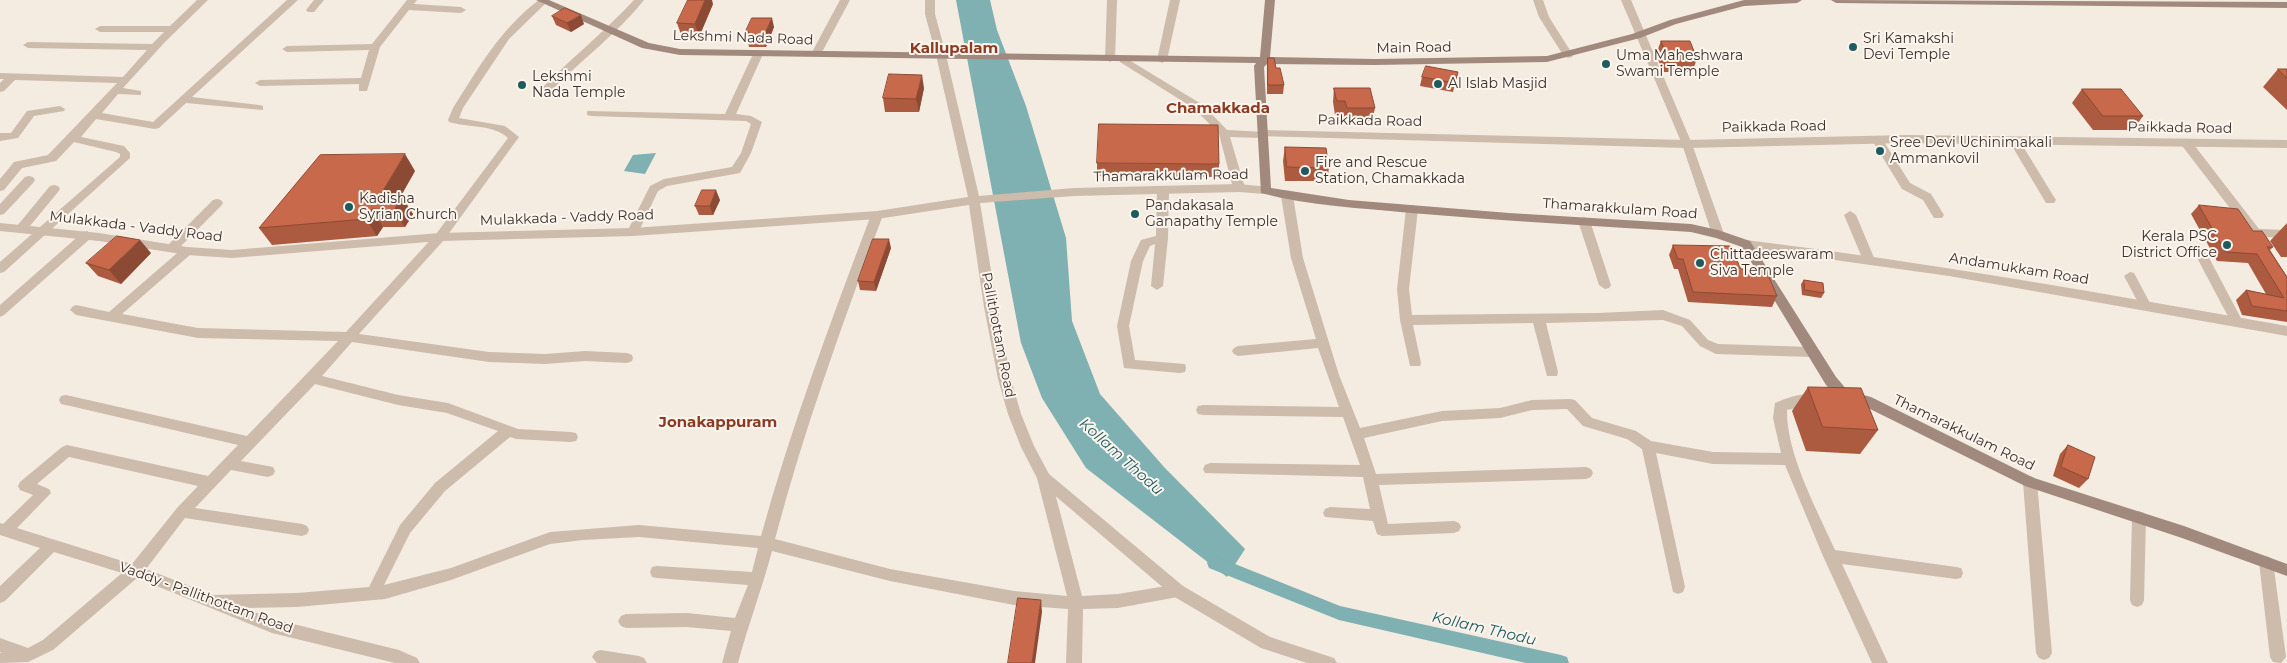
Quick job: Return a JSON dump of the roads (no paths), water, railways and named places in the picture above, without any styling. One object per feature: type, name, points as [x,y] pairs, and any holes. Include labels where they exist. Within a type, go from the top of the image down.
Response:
[{"type":"main road","points":[[1265,190],[1259,66],[1265,60],[1270,0]]},
{"type":"main road","name":"Main Road","points":[[1024,56],[1124,60],[1510,61],[1568,55],[1641,34],[1673,22],[1744,3],[1797,0]]},
{"type":"main road","points":[[1836,0],[2287,4]]},
{"type":"main road","name":"Lekshmi Nada Road","points":[[542,1],[646,46],[680,52],[1024,56]]},
{"type":"main road","name":"Thamarakkulam Road","points":[[1265,190],[1287,196],[1412,209],[1691,228],[1718,234],[1746,244]]},
{"type":"main road","points":[[1746,244],[1812,352],[1831,381],[1844,395]]},
{"type":"main road","name":"Thamarakkulam Road","points":[[1844,395],[1866,401],[2030,482],[2139,517],[2287,570]]},
{"type":"street","points":[[0,187],[18,165],[52,158],[173,28],[203,0]]},
{"type":"street","points":[[94,115],[155,126],[293,0]]},
{"type":"street","points":[[311,10],[319,0]]},
{"type":"street","points":[[547,90],[572,63],[611,30],[639,0]]},
{"type":"street","points":[[816,54],[845,0]]},
{"type":"street","name":"Pallithottam Road","points":[[930,0],[930,14],[980,199],[1004,377],[1020,434],[1030,457],[1044,478],[1178,591],[1266,643],[1329,663]]},
{"type":"street","points":[[1110,59],[1112,0]]},
{"type":"street","points":[[1162,60],[1175,0]]},
{"type":"street","points":[[1538,0],[1544,17],[1568,55]]},
{"type":"street","points":[[1626,0],[1687,144],[1718,234]]},
{"type":"street","points":[[0,660],[28,655],[48,645],[135,571],[182,512],[312,378],[440,237],[514,137],[510,132],[492,126],[465,124],[453,120],[458,108],[506,35],[528,11],[542,1]]},
{"type":"street","points":[[260,82],[364,85],[375,47],[409,3],[461,10]]},
{"type":"street","points":[[100,28],[173,28]]},
{"type":"street","points":[[28,45],[155,47]]},
{"type":"street","points":[[287,49],[375,47]]},
{"type":"street","points":[[729,117],[758,54]]},
{"type":"street","points":[[1124,60],[1200,107],[1224,133],[1239,188]]},
{"type":"street","points":[[0,76],[125,80]]},
{"type":"street","points":[[0,88],[13,76]]},
{"type":"street","points":[[116,91],[137,93]]},
{"type":"street","points":[[185,100],[259,108]]},
{"type":"street","points":[[0,137],[14,136],[31,113],[60,110]]},
{"type":"street","points":[[591,113],[729,117],[747,118],[757,122],[739,167],[731,172],[664,182],[654,189],[633,232]]},
{"type":"street","points":[[0,269],[124,158],[125,153],[120,149],[84,143],[76,139],[76,133]]},
{"type":"street","name":"Paikkada Road","points":[[1224,133],[1687,144],[1877,140],[2287,144]]},
{"type":"street","points":[[1877,140],[1906,186],[1927,197],[1938,215]]},
{"type":"street","points":[[2014,141],[2050,200]]},
{"type":"street","points":[[2187,144],[2256,233],[2271,256]]},
{"type":"street","points":[[0,211],[29,180]]},
{"type":"street","name":"Thamarakkulam Road","points":[[980,199],[1074,192],[1239,188],[1265,190]]},
{"type":"street","points":[[21,229],[54,189]]},
{"type":"street","points":[[1156,286],[1162,238],[1163,190]]},
{"type":"street","points":[[1287,196],[1298,258],[1346,412],[1357,434],[1370,476],[1382,530],[1454,527]]},
{"type":"street","name":"Mulakkada - Vaddy Road","points":[[0,227],[87,235],[187,251],[232,254],[440,237],[633,232],[877,215],[980,199]]},
{"type":"street","points":[[172,248],[217,203]]},
{"type":"street","points":[[1412,209],[1402,289],[1415,362]]},
{"type":"street","points":[[730,663],[740,625],[757,579],[782,486],[837,324],[877,215]]},
{"type":"street","points":[[1850,215],[1869,260]]},
{"type":"street","points":[[1584,221],[1605,285]]},
{"type":"street","points":[[2256,233],[2287,234]]},
{"type":"street","points":[[0,312],[87,235]]},
{"type":"street","points":[[1162,238],[1145,243],[1137,261],[1123,326],[1129,365],[1180,368]]},
{"type":"street","name":"Andamukkam Road","points":[[1746,244],[1993,279],[2287,331]]},
{"type":"street","points":[[112,316],[187,251]]},
{"type":"street","points":[[2201,254],[2237,322]]},
{"type":"street","points":[[2130,276],[2145,305]]},
{"type":"street","points":[[76,310],[198,333],[348,337],[489,357],[545,359],[585,356],[627,358]]},
{"type":"street","points":[[1406,320],[1598,318],[1663,315],[1686,323],[1704,343],[1716,349],[1812,352]]},
{"type":"street","points":[[1538,318],[1552,372]]},
{"type":"street","points":[[1238,351],[1324,343]]},
{"type":"street","points":[[312,378],[398,400],[448,408],[516,434],[571,437]]},
{"type":"street","points":[[1844,395],[1788,403],[1780,407],[1779,417],[1790,459],[1830,556],[1880,663]]},
{"type":"street","points":[[66,400],[248,442]]},
{"type":"street","points":[[1357,434],[1442,416],[1500,413],[1532,405],[1570,404],[1576,407],[1588,422],[1631,435],[1648,446],[1714,458],[1790,459]]},
{"type":"street","points":[[1203,410],[1346,412]]},
{"type":"street","points":[[373,593],[405,529],[434,494],[509,430]]},
{"type":"street","points":[[1648,446],[1678,587]]},
{"type":"street","points":[[2,530],[44,493],[26,486],[67,451],[211,483]]},
{"type":"street","points":[[228,464],[268,471]]},
{"type":"street","points":[[1210,470],[1370,476],[1586,473]]},
{"type":"street","points":[[1044,478],[1076,603],[1074,663]]},
{"type":"street","points":[[2030,482],[2044,653]]},
{"type":"street","points":[[182,512],[302,530]]},
{"type":"street","points":[[1330,513],[1380,516]]},
{"type":"street","points":[[2137,600],[2139,517]]},
{"type":"street","name":"Vaddy - Pallithottam Road","points":[[2,530],[53,544],[135,571],[272,626],[399,657],[412,663]]},
{"type":"street","points":[[212,602],[297,600],[385,592],[451,574],[550,538],[583,534],[639,532],[766,543],[890,576],[1014,598],[1076,603],[1118,601],[1178,591]]},
{"type":"street","points":[[0,596],[53,544]]},
{"type":"street","points":[[1830,556],[1956,573]]},
{"type":"street","points":[[2266,562],[2278,657]]},
{"type":"street","points":[[657,572],[757,579]]},
{"type":"street","points":[[626,621],[688,620],[740,625]]},
{"type":"street","points":[[0,645],[28,655]]},
{"type":"street","points":[[600,657],[638,663]]},
{"type":"water","points":[[956,0],[990,0],[997,30],[1026,106],[1066,238],[1072,321],[1100,394],[1164,467],[1245,549],[1227,577],[1086,468],[1042,398],[1021,343]]},
{"type":"water","points":[[656,153],[645,174],[624,171],[633,155]]},
{"type":"waterway","name":"Kollam Thodu","points":[[1215,563],[1339,613],[1561,663]]},
{"type":"place","name":"Sri Kamakshi Devi Temple","points":[[1853,47]]},
{"type":"place","name":"Uma Maheshwara Swami Temple","points":[[1606,64]]},
{"type":"place","name":"Al Islab Masjid","points":[[1438,84]]},
{"type":"place","name":"Lekshmi Nada Temple","points":[[522,85]]},
{"type":"place","name":"Sree Devi Uchinimakali Ammankovil","points":[[1880,151]]},
{"type":"place","name":"Fire and Rescue Station, Chamakkada","points":[[1305,171]]},
{"type":"place","name":"Kadisha Syrian Church","points":[[349,207]]},
{"type":"place","name":"Pandakasala Ganapathy Temple","points":[[1135,214]]},
{"type":"place","name":"Kerala PSC District Office","points":[[2227,245]]},
{"type":"place","name":"Chittadeeswaram Siva Temple","points":[[1700,263]]},
{"type":"district","name":"Kallupalam","points":[[954,49]]},
{"type":"district","name":"Chamakkada","points":[[1218,109]]},
{"type":"district","name":"Jonakappuram","points":[[718,423]]}]
